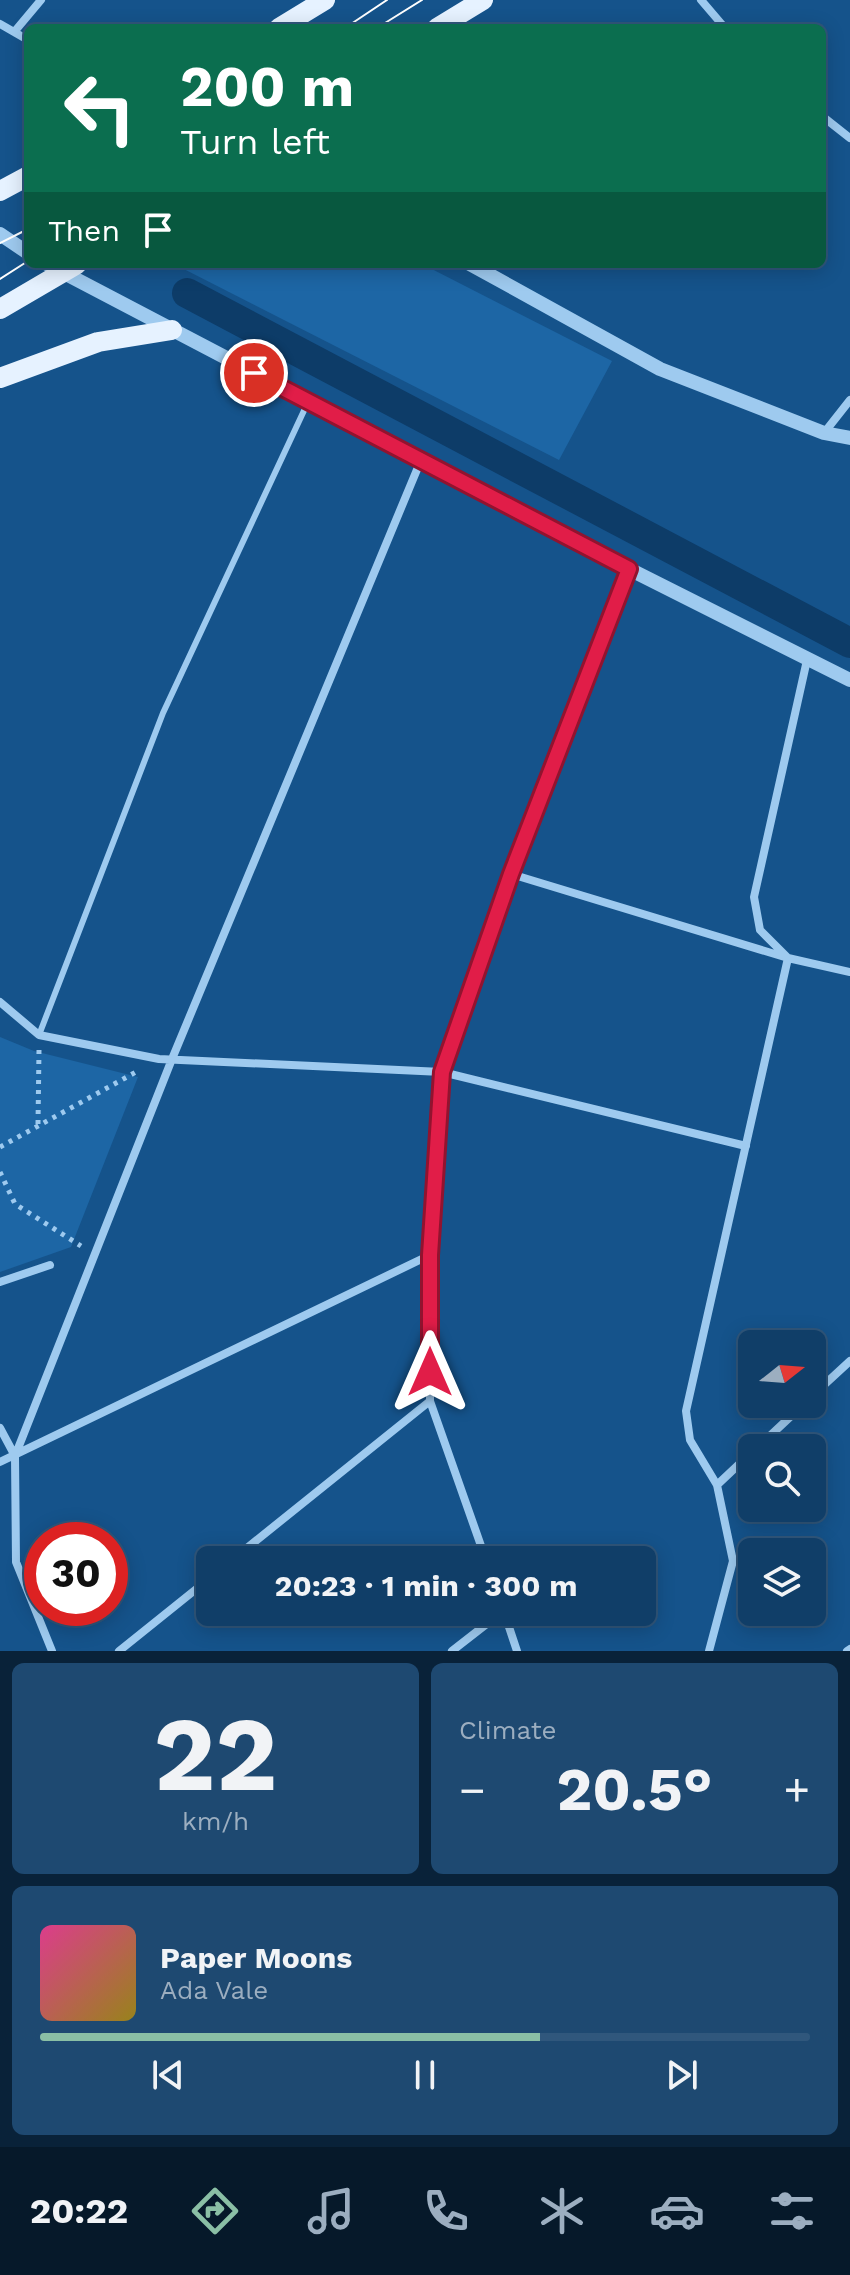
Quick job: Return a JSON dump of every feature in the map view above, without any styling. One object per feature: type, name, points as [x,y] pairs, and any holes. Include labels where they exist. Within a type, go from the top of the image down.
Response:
[{"type":"main road","points":[[286,24],[325,0]]},
{"type":"main road","points":[[444,24],[483,0]]},
{"type":"main road","points":[[0,191],[24,178]]},
{"type":"main road","points":[[0,309],[61,268]]},
{"type":"main road","points":[[0,378],[98,342],[172,330]]},
{"type":"street","points":[[15,31],[41,0]]},
{"type":"street","points":[[701,0],[722,24]]},
{"type":"street","points":[[0,24],[24,37]]},
{"type":"street","points":[[826,119],[850,138]]},
{"type":"street","points":[[0,234],[24,250]]},
{"type":"street","points":[[64,268],[172,330],[309,402],[850,680]]},
{"type":"street","points":[[477,268],[660,369],[824,433],[850,438]]},
{"type":"street","points":[[824,433],[850,400]]},
{"type":"street","points":[[52,1651],[16,1562],[15,1456],[172,1059],[421,460]]},
{"type":"street","points":[[481,1546],[430,1401],[430,1255],[442,1072],[511,874],[629,569]]},
{"type":"street","points":[[788,958],[760,930],[754,897],[807,660]]},
{"type":"street","points":[[511,874],[788,958],[850,972]]},
{"type":"street","points":[[709,1651],[733,1561],[717,1485],[690,1440],[686,1411],[788,958]]},
{"type":"street","points":[[0,1002],[39,1035],[159,1059],[442,1072],[746,1146]]},
{"type":"street","points":[[0,1462],[430,1255]]},
{"type":"street","points":[[0,1282],[50,1265]]},
{"type":"street","points":[[826,1383],[850,1361]]},
{"type":"street","points":[[249,1546],[430,1401]]},
{"type":"street","points":[[772,1434],[789,1418]]},
{"type":"street","points":[[0,1428],[15,1456]]},
{"type":"street","points":[[717,1485],[738,1465]]},
{"type":"street","points":[[119,1651],[196,1589]]},
{"type":"street","points":[[452,1651],[485,1626]]},
{"type":"street","points":[[508,1626],[517,1651]]},
{"type":"lane","points":[[39,1035],[163,713],[309,402]]},
{"type":"path","points":[[38,1125],[39,1035]]},
{"type":"path","points":[[0,1147],[159,1059]]},
{"type":"path","points":[[0,1172],[15,1204],[95,1256]]},
{"type":"shaded area","points":[[182,268],[430,268],[612,361],[559,460]]},
{"type":"shaded area","points":[[0,1037],[34,1051],[138,1077],[71,1247],[0,1272]]},
{"type":"waterway","points":[[187,293],[850,643]]},
{"type":"tram line","points":[[351,24],[387,0]]},
{"type":"tram line","points":[[383,24],[422,0]]},
{"type":"tram line","points":[[0,243],[24,231]]},
{"type":"tram line","points":[[0,279],[24,264]]},
{"type":"route","points":[[254,373],[629,569],[511,874],[442,1072],[430,1255],[430,1372]]}]
